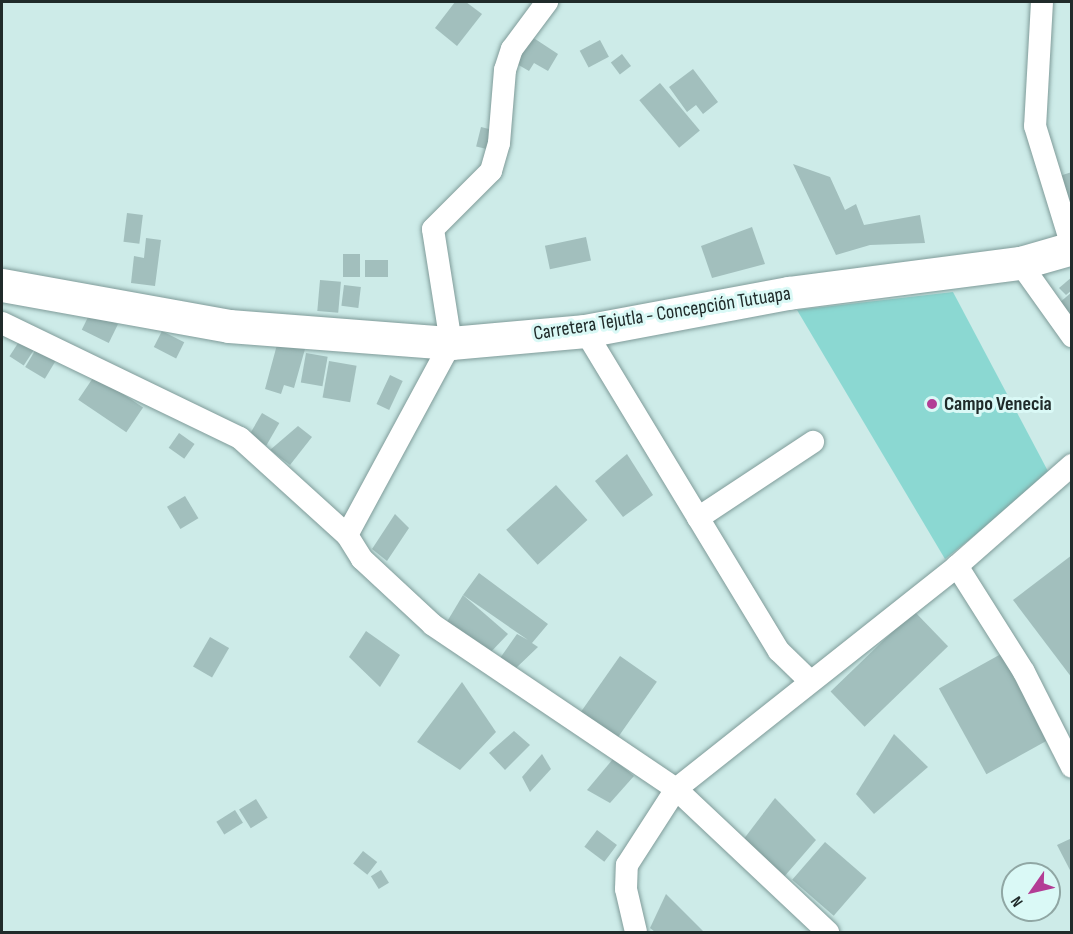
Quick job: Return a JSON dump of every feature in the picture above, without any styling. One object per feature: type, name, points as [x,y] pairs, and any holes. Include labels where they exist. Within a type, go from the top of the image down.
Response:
[{"type":"street","points":[[347,535],[451,343],[433,229],[490,171],[499,143],[505,70],[512,49],[547,2]]},
{"type":"street","points":[[1042,2],[1035,126],[1071,247]]},
{"type":"street","name":"Carretera Tejutla - Concepción Tutuapa","points":[[2,285],[229,326],[451,343],[585,331],[788,293],[1020,263],[1071,247]]},
{"type":"street","points":[[1020,263],[1071,336]]},
{"type":"street","points":[[2,322],[240,438],[347,535],[362,559],[433,625],[676,789],[828,933]]},
{"type":"street","points":[[585,331],[779,651],[810,681]]},
{"type":"street","points":[[698,518],[813,442]]},
{"type":"street","points":[[636,933],[626,889],[627,865],[676,789],[957,566],[1071,465]]},
{"type":"street","points":[[957,566],[1024,672],[1071,767]]},
{"type":"shaded area","name":"Campo Venecia","points":[[953,292],[1050,475],[945,559],[797,310]]},
{"type":"building","points":[[455,2],[466,2],[482,14],[457,46],[435,28]]},
{"type":"building","points":[[526,33],[558,54],[548,71],[534,63],[529,71],[510,60]]},
{"type":"building","points":[[600,40],[609,57],[589,68],[580,51]]},
{"type":"building","points":[[622,54],[631,66],[620,74],[611,62]]},
{"type":"building","points":[[693,69],[718,102],[703,114],[696,105],[687,112],[669,87]]},
{"type":"building","points":[[660,83],[700,130],[679,148],[639,100]]},
{"type":"building","points":[[481,127],[493,130],[488,149],[476,146]]},
{"type":"building","points":[[793,164],[830,177],[845,210],[856,204],[864,225],[920,215],[925,243],[870,245],[836,255]]},
{"type":"building","points":[[1072,172],[1072,213],[1056,177]]},
{"type":"building","points":[[127,213],[143,215],[139,244],[123,242]]},
{"type":"building","points":[[752,227],[765,264],[712,278],[701,246]]},
{"type":"building","points":[[586,237],[591,260],[550,269],[545,246]]},
{"type":"building","points":[[146,238],[161,240],[155,286],[131,283],[134,256],[144,258]]},
{"type":"building","points":[[343,254],[360,254],[360,277],[343,277]]},
{"type":"building","points":[[365,260],[388,260],[388,277],[365,277]]},
{"type":"building","points":[[1072,277],[1072,290],[1066,295],[1059,288]]},
{"type":"building","points":[[320,280],[341,282],[338,313],[317,311]]},
{"type":"building","points":[[344,285],[361,287],[358,308],[341,306]]},
{"type":"building","points":[[1072,292],[1072,318],[1059,303]]},
{"type":"building","points":[[91,311],[118,324],[109,343],[82,330]]},
{"type":"building","points":[[162,331],[184,342],[176,358],[154,347]]},
{"type":"building","points":[[22,337],[36,346],[24,366],[9,356]]},
{"type":"building","points":[[278,341],[305,349],[294,388],[284,385],[281,394],[265,389]]},
{"type":"building","points":[[36,349],[56,361],[45,379],[25,367]]},
{"type":"building","points":[[306,353],[328,357],[322,386],[301,383]]},
{"type":"building","points":[[329,361],[357,366],[350,402],[323,397]]},
{"type":"building","points":[[95,375],[143,407],[126,432],[78,400]]},
{"type":"building","points":[[390,375],[403,381],[389,410],[376,404]]},
{"type":"building","points":[[262,413],[279,423],[266,446],[249,436]]},
{"type":"building","points":[[298,426],[312,437],[290,465],[270,450]]},
{"type":"building","points":[[179,433],[195,444],[184,459],[169,448]]},
{"type":"building","points":[[627,454],[653,495],[623,517],[595,481]]},
{"type":"building","points":[[556,485],[587,520],[538,565],[506,530]]},
{"type":"building","points":[[185,496],[198,518],[180,529],[167,507]]},
{"type":"building","points":[[395,514],[409,528],[387,561],[372,549]]},
{"type":"building","points":[[1072,555],[1072,678],[1013,600]]},
{"type":"building","points":[[479,573],[548,624],[532,643],[538,647],[515,669],[498,661],[517,634],[528,640],[463,595]]},
{"type":"building","points":[[463,595],[508,634],[488,655],[445,625]]},
{"type":"building","points":[[914,611],[948,646],[865,727],[831,692]]},
{"type":"building","points":[[366,631],[400,655],[380,687],[349,657]]},
{"type":"building","points":[[210,637],[229,648],[212,677],[193,666]]},
{"type":"building","points":[[1001,654],[1049,740],[986,774],[939,688]]},
{"type":"building","points":[[620,656],[657,682],[618,738],[581,712]]},
{"type":"building","points":[[462,682],[496,732],[460,770],[417,742]]},
{"type":"building","points":[[514,731],[530,745],[505,770],[489,753]]},
{"type":"building","points":[[894,734],[928,767],[874,814],[856,794]]},
{"type":"building","points":[[542,754],[551,769],[530,792],[522,777]]},
{"type":"building","points":[[613,759],[634,776],[610,803],[587,790]]},
{"type":"building","points":[[775,798],[816,840],[783,878],[740,844]]},
{"type":"building","points":[[256,799],[268,818],[251,828],[239,810]]},
{"type":"building","points":[[235,810],[243,823],[224,834],[216,822]]},
{"type":"building","points":[[597,830],[617,845],[604,862],[584,847]]},
{"type":"building","points":[[1072,838],[1072,874],[1057,845]]},
{"type":"building","points":[[825,842],[867,878],[834,916],[792,880]]},
{"type":"building","points":[[363,851],[377,862],[367,875],[353,864]]},
{"type":"building","points":[[381,870],[389,883],[379,889],[371,876]]},
{"type":"building","points":[[666,894],[704,932],[655,932],[650,928]]},
{"type":"place","name":"Campo Venecia","points":[[932,404]]}]
